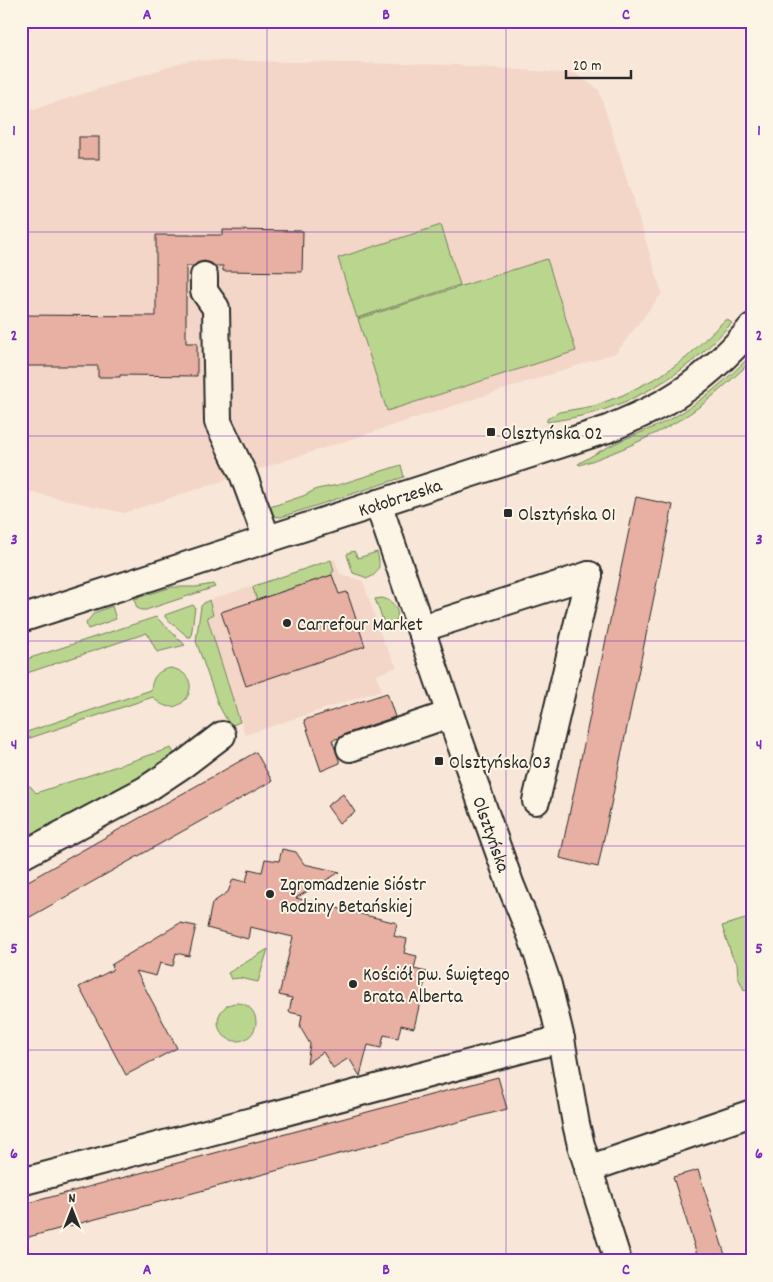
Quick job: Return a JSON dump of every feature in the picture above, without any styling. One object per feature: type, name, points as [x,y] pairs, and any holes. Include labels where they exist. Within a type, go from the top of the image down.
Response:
[{"type":"street","points":[[204,276],[204,291],[216,308],[218,422],[243,474],[267,539]]},
{"type":"street","name":"Kołobrzeska","points":[[21,619],[608,429],[669,400],[691,385],[728,353],[752,327]]},
{"type":"street","name":"Olsztyńska","points":[[378,503],[420,629],[548,985],[561,1039],[576,1124],[588,1169],[618,1261]]},
{"type":"street","points":[[420,629],[589,575],[536,802]]},
{"type":"street","points":[[350,748],[450,714]]},
{"type":"street","points":[[21,856],[145,790],[184,764],[222,735]]},
{"type":"street","points":[[21,1182],[561,1039]]},
{"type":"street","points":[[588,1169],[752,1113]]},
{"type":"shaded area","points":[[191,60],[455,65],[576,74],[599,90],[662,293],[616,353],[124,513],[21,490],[21,113]]},
{"type":"shaded area","points":[[335,559],[340,574],[363,581],[384,643],[397,667],[376,675],[382,690],[245,735],[207,616],[213,615],[209,600]]},
{"type":"green space","points":[[441,225],[460,285],[357,318],[338,258]]},
{"type":"green space","points":[[547,259],[576,351],[387,411],[358,319]]},
{"type":"green space","points":[[726,319],[732,323],[706,349],[680,371],[656,386],[630,400],[603,410],[547,422],[547,419],[559,412],[594,406],[623,395],[660,376],[686,358]]},
{"type":"green space","points":[[752,354],[752,361],[716,394],[690,414],[628,446],[580,465],[578,464],[616,443],[663,423],[682,412],[714,389]]},
{"type":"green space","points":[[401,465],[404,477],[281,517],[272,516],[264,509],[303,496],[317,489],[338,485]]},
{"type":"green space","points":[[354,551],[358,558],[377,552],[379,565],[374,575],[366,579],[353,573],[347,555]]},
{"type":"green space","points":[[331,560],[334,571],[332,575],[257,600],[254,586]]},
{"type":"green space","points":[[213,584],[215,587],[146,610],[137,608],[134,599],[172,587],[196,587]]},
{"type":"green space","points":[[382,598],[393,603],[397,612],[396,622],[387,631],[375,599]]},
{"type":"green space","points":[[209,600],[213,615],[207,617],[240,722],[230,726],[218,704],[196,641],[201,606]]},
{"type":"green space","points":[[193,605],[195,607],[191,637],[188,637],[165,615]]},
{"type":"green space","points":[[112,606],[116,619],[88,629],[86,623],[94,613]]},
{"type":"green space","points":[[156,617],[185,645],[157,652],[147,633],[21,675],[21,661]]},
{"type":"green space","points":[[171,668],[183,673],[189,680],[190,689],[187,697],[181,704],[173,707],[163,705],[153,697],[21,741],[21,734],[151,690],[156,675],[163,670]]},
{"type":"green space","points":[[171,748],[177,758],[31,838],[21,834],[21,781],[31,787],[36,793]]},
{"type":"green space","points":[[752,917],[752,988],[744,990],[738,977],[737,963],[732,956],[722,926]]},
{"type":"green space","points":[[268,949],[258,982],[240,978],[231,979],[228,973]]},
{"type":"green space","points":[[237,1003],[244,1004],[250,1009],[255,1015],[255,1029],[250,1035],[244,1040],[237,1041],[230,1040],[224,1035],[219,1029],[218,1022],[219,1015],[224,1009],[230,1004]]},
{"type":"building","points":[[79,137],[99,137],[99,159],[79,159]]},
{"type":"building","points":[[223,230],[303,231],[302,272],[223,271],[223,266],[215,266],[204,261],[194,266],[186,266],[186,343],[197,343],[197,376],[120,375],[120,377],[98,377],[98,366],[21,366],[21,315],[156,316],[156,235],[223,235]]},
{"type":"building","points":[[636,497],[673,505],[598,867],[560,858]]},
{"type":"building","name":"Carrefour Market","points":[[332,575],[339,594],[347,592],[365,646],[246,686],[221,612]]},
{"type":"building","points":[[387,693],[395,717],[332,740],[340,763],[321,771],[304,720]]},
{"type":"building","points":[[256,752],[272,781],[21,922],[21,885]]},
{"type":"building","points":[[343,794],[355,812],[339,823],[327,806]]},
{"type":"building","name":"Kościół pw. Świętego Brata Alberta","points":[[282,849],[296,852],[304,864],[340,872],[296,898],[397,923],[394,936],[407,939],[404,953],[417,956],[414,969],[427,972],[414,1028],[401,1025],[398,1038],[384,1035],[381,1048],[368,1045],[360,1076],[349,1058],[333,1068],[323,1052],[307,1063],[310,1044],[300,1027],[302,1015],[289,1012],[292,998],[279,995],[293,937],[250,927],[248,939],[207,928],[212,903],[228,892],[233,879],[246,882],[249,869],[262,872],[265,859],[279,861]]},
{"type":"building","points":[[180,923],[196,926],[189,956],[176,953],[173,966],[160,963],[156,976],[136,971],[177,1048],[126,1075],[79,987],[112,970],[113,965],[111,965]]},
{"type":"building","points":[[498,1077],[507,1109],[21,1239],[21,1205]]},
{"type":"building","points":[[698,1170],[727,1261],[699,1261],[673,1177]]},
{"type":"place","name":"Olsztyńska 02","points":[[491,432]]},
{"type":"place","name":"Olsztyńska 01","points":[[508,513]]},
{"type":"place","name":"Carrefour Market","points":[[287,623]]},
{"type":"place","name":"Olsztyńska 03","points":[[439,761]]},
{"type":"place","name":"Zgromadzenie Sióstr Rodziny Betańskiej","points":[[270,894]]},
{"type":"place","name":"Kościół pw. Świętego Brata Alberta","points":[[353,984]]}]
